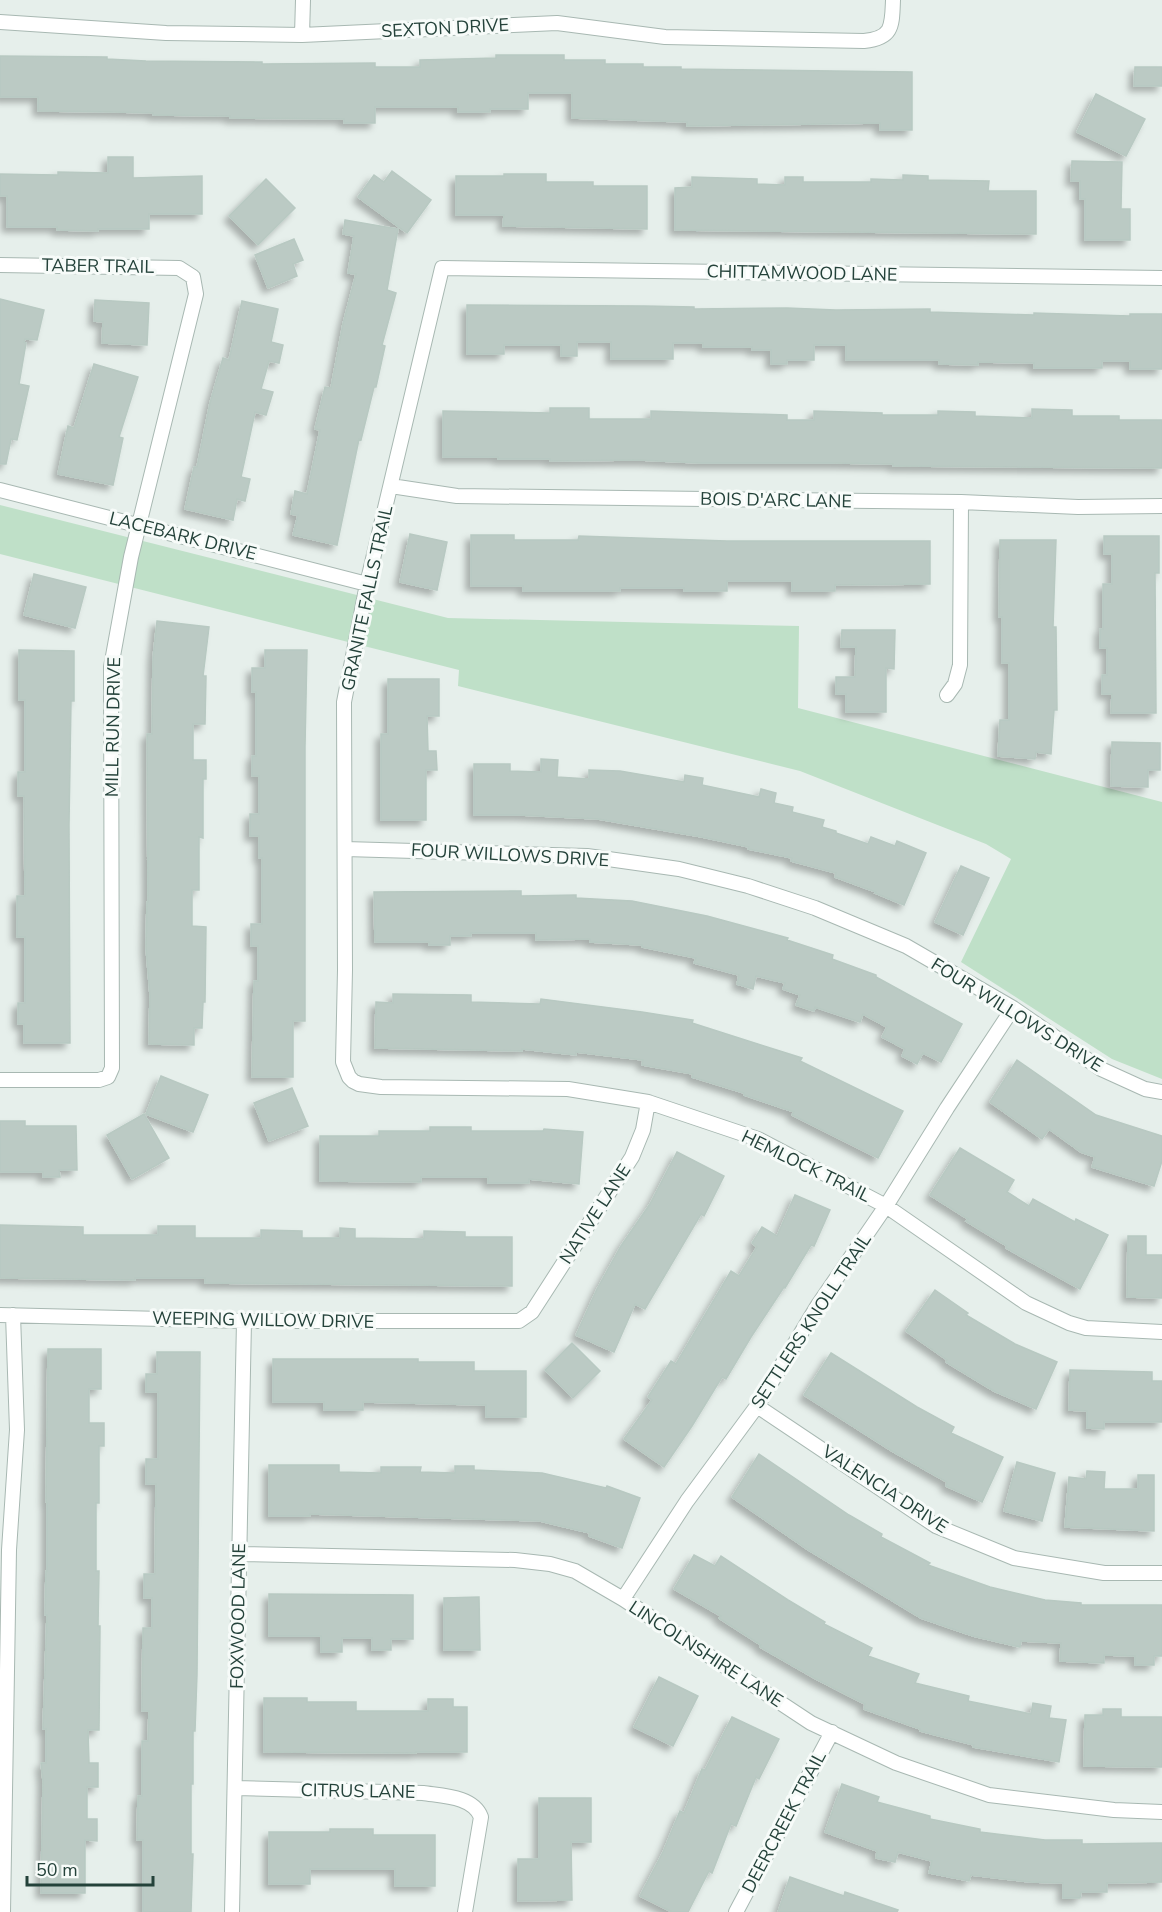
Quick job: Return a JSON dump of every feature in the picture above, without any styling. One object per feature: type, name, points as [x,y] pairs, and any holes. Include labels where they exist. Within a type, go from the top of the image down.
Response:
[{"type":"street","points":[[302,36],[303,0]]},
{"type":"street","name":"SEXTON DRIVE","points":[[0,22],[166,33],[302,36],[558,23],[665,38],[864,41],[879,39],[887,33],[892,19],[893,0]]},
{"type":"street","name":"TABER TRAIL","points":[[0,265],[172,268],[184,271],[193,277]]},
{"type":"street","name":"CHITTAMWOOD LANE","points":[[442,268],[1162,278]]},
{"type":"street","name":"GRANITE FALLS TRAIL","points":[[349,1077],[343,1054],[344,702],[366,584],[442,268]]},
{"type":"street","name":"MILL RUN DRIVE","points":[[0,1080],[87,1082],[108,1077],[113,1059],[111,667],[131,557],[196,300],[196,283],[193,277]]},
{"type":"street","name":"BOIS D'ARC LANE","points":[[391,486],[457,496],[961,502],[1078,507],[1162,506]]},
{"type":"street","name":"LACEBARK DRIVE","points":[[0,490],[366,584]]},
{"type":"street","points":[[947,695],[955,684],[960,665],[961,502]]},
{"type":"street","name":"FOUR WILLOWS DRIVE","points":[[345,849],[587,856],[679,869],[748,886],[825,912],[906,946],[1013,1008],[1101,1069],[1145,1089],[1162,1092]]},
{"type":"street","name":"SETTLERS KNOLL TRAIL","points":[[623,1599],[687,1501],[757,1406],[818,1305],[886,1206],[1013,1008]]},
{"type":"street","name":"HEMLOCK TRAIL","points":[[349,1077],[359,1084],[381,1087],[568,1089],[648,1102],[758,1139],[886,1206],[1026,1304],[1051,1316],[1086,1328],[1162,1332]]},
{"type":"street","name":"NATIVE LANE","points":[[525,1318],[538,1303],[632,1157],[643,1130],[648,1102]]},
{"type":"street","points":[[3,1912],[4,1550],[17,1430],[7,1315]]},
{"type":"street","name":"WEEPING WILLOW DRIVE","points":[[7,1315],[244,1321],[510,1322],[525,1318]]},
{"type":"street","name":"FOXWOOD LANE","points":[[232,1912],[244,1321]]},
{"type":"street","name":"VALENCIA DRIVE","points":[[757,1406],[936,1526],[994,1550],[1014,1558],[1104,1573],[1162,1573]]},
{"type":"street","name":"LINCOLNSHIRE LANE","points":[[239,1554],[433,1557],[530,1561],[550,1564],[575,1571],[623,1599],[811,1723],[896,1763],[989,1795],[1114,1810],[1162,1812]]},
{"type":"street","name":"DEERCREEK TRAIL","points":[[736,1912],[832,1732]]},
{"type":"street","name":"CITRUS LANE","points":[[235,1788],[423,1793],[469,1802],[478,1810],[480,1821],[465,1912]]},
{"type":"green space","points":[[0,505],[448,618],[799,626],[798,708],[1162,802],[1162,1079],[1112,1059],[961,962],[1011,859],[986,844],[800,771],[458,686],[459,670],[0,554]]},
{"type":"building","points":[[496,55],[564,55],[564,60],[605,60],[605,64],[643,64],[643,67],[681,67],[681,69],[912,72],[912,130],[880,130],[880,123],[687,126],[687,122],[572,118],[572,93],[528,93],[528,109],[490,109],[490,112],[458,112],[458,107],[375,107],[375,123],[344,123],[344,119],[230,118],[230,116],[153,115],[153,113],[38,111],[38,97],[0,97],[0,56],[107,57],[107,59],[146,61],[262,62],[262,64],[375,63],[375,67],[420,67],[420,60],[496,58]]},
{"type":"building","points":[[1135,67],[1162,67],[1162,86],[1134,86]]},
{"type":"building","points":[[1096,94],[1145,119],[1126,156],[1077,132]]},
{"type":"building","points":[[108,157],[133,157],[133,178],[202,176],[202,214],[149,214],[149,229],[98,229],[98,231],[57,230],[57,227],[7,227],[7,196],[0,196],[0,174],[108,173]]},
{"type":"building","points":[[1072,161],[1122,162],[1121,209],[1130,209],[1130,240],[1085,240],[1085,199],[1080,199],[1080,181],[1071,181]]},
{"type":"building","points":[[392,171],[431,200],[407,233],[358,197],[374,175],[384,182]]},
{"type":"building","points":[[504,174],[546,174],[546,182],[593,182],[593,186],[647,186],[647,229],[503,226],[504,215],[456,215],[456,176],[504,176]]},
{"type":"building","points":[[903,175],[928,176],[928,180],[989,181],[988,191],[1036,191],[1036,234],[675,230],[675,188],[692,187],[692,177],[757,179],[757,184],[785,185],[785,177],[803,177],[803,182],[871,182],[871,179],[903,180]]},
{"type":"building","points":[[266,179],[295,208],[258,245],[229,216]]},
{"type":"building","points":[[345,220],[398,229],[387,290],[396,293],[382,345],[385,346],[376,387],[374,387],[361,440],[359,439],[337,545],[293,535],[298,515],[291,514],[295,491],[307,494],[320,430],[315,429],[325,387],[331,388],[343,324],[356,274],[348,273],[354,236],[343,234]]},
{"type":"building","points":[[294,239],[303,260],[293,264],[297,276],[268,288],[255,255]]},
{"type":"building","points":[[0,299],[44,310],[37,340],[25,339],[24,342],[26,343],[19,384],[29,386],[17,440],[11,439],[6,464],[0,464]]},
{"type":"building","points":[[95,300],[149,303],[147,345],[102,343],[103,322],[94,321]]},
{"type":"building","points":[[242,301],[278,309],[271,342],[283,345],[279,363],[269,361],[261,389],[273,392],[266,415],[255,412],[241,477],[250,479],[245,501],[237,499],[233,520],[185,509],[194,467],[197,467],[210,403],[223,358],[229,360]]},
{"type":"building","points":[[467,305],[645,306],[694,307],[694,309],[930,309],[930,312],[1034,315],[1034,313],[1130,316],[1130,314],[1162,314],[1162,369],[1130,369],[1130,361],[1102,361],[1102,368],[1034,368],[1034,363],[978,362],[978,365],[939,364],[939,360],[846,360],[846,345],[814,345],[814,360],[787,360],[787,364],[771,364],[771,350],[752,350],[752,347],[703,347],[703,343],[673,343],[673,359],[611,359],[611,342],[577,342],[577,356],[561,356],[561,345],[504,345],[504,354],[467,354]]},
{"type":"building","points":[[94,364],[138,377],[119,437],[123,438],[113,485],[58,474],[68,426],[74,428]]},
{"type":"building","points":[[550,408],[589,408],[589,419],[651,419],[651,411],[787,415],[787,420],[814,420],[814,411],[882,413],[882,415],[938,415],[938,411],[975,412],[975,416],[1032,418],[1032,409],[1072,410],[1072,416],[1119,416],[1119,420],[1162,420],[1162,468],[893,466],[893,464],[700,463],[639,460],[550,461],[550,459],[498,459],[498,457],[443,457],[443,411],[550,413]]},
{"type":"building","points":[[410,534],[447,542],[437,590],[400,582]]},
{"type":"building","points":[[471,535],[514,535],[514,540],[578,540],[579,536],[727,541],[930,541],[930,584],[835,585],[835,591],[792,591],[792,581],[727,581],[727,591],[620,588],[620,591],[523,591],[523,586],[471,586]]},
{"type":"building","points":[[1104,536],[1159,536],[1159,573],[1155,573],[1156,713],[1111,713],[1112,694],[1102,694],[1102,675],[1107,675],[1107,648],[1100,648],[1100,629],[1103,629],[1103,584],[1112,584],[1112,554],[1104,554]]},
{"type":"building","points":[[1000,540],[1056,540],[1053,627],[1056,627],[1057,710],[1054,710],[1051,754],[1036,752],[1035,759],[998,756],[1000,720],[1009,720],[1009,663],[1002,663],[1002,617],[999,617]]},
{"type":"building","points":[[34,574],[86,587],[75,628],[24,615]]},
{"type":"building","points":[[157,621],[209,627],[203,676],[206,676],[205,724],[193,724],[193,760],[206,760],[206,779],[203,779],[203,838],[199,837],[199,890],[192,890],[192,926],[206,927],[205,1002],[203,1002],[202,1028],[194,1028],[194,1045],[149,1044],[150,995],[146,947],[147,734],[152,734],[153,658]]},
{"type":"building","points":[[842,630],[895,630],[894,669],[886,668],[886,712],[846,712],[846,694],[836,694],[836,677],[855,677],[856,647],[841,647]]},
{"type":"building","points":[[19,650],[74,651],[69,825],[70,1043],[24,1043],[24,1024],[18,1024],[18,1003],[25,1003],[25,937],[17,937],[17,896],[25,896],[24,796],[18,796],[18,772],[25,772],[25,700],[19,700]]},
{"type":"building","points":[[265,650],[307,650],[305,1021],[293,1021],[293,1077],[252,1077],[254,981],[258,981],[258,946],[251,946],[251,924],[262,924],[262,858],[259,858],[259,836],[250,836],[250,814],[259,814],[259,776],[252,776],[252,756],[256,756],[256,692],[252,692],[252,668],[265,668]]},
{"type":"building","points":[[388,679],[439,679],[439,716],[427,716],[428,751],[436,751],[437,770],[426,770],[426,820],[381,820],[381,734],[388,734]]},
{"type":"building","points":[[1112,742],[1160,743],[1160,770],[1148,770],[1148,787],[1111,786]]},
{"type":"building","points":[[541,759],[558,760],[557,777],[589,779],[589,770],[620,771],[684,782],[685,775],[703,778],[702,785],[759,797],[761,789],[776,793],[774,803],[793,807],[792,812],[824,820],[822,827],[836,831],[836,833],[868,844],[871,837],[895,846],[897,841],[926,853],[904,905],[835,877],[836,873],[791,861],[792,858],[702,837],[598,819],[474,815],[474,764],[510,764],[510,771],[541,772]]},
{"type":"building","points":[[961,866],[989,878],[963,935],[935,922]]},
{"type":"building","points":[[521,891],[521,896],[576,895],[576,898],[632,901],[707,916],[788,938],[787,940],[833,955],[832,959],[876,975],[962,1024],[941,1062],[923,1053],[917,1064],[902,1056],[905,1049],[882,1037],[887,1027],[863,1014],[860,1022],[815,1007],[814,1011],[796,1005],[800,995],[783,989],[785,983],[756,976],[753,989],[737,984],[739,975],[694,963],[696,958],[642,947],[642,945],[590,942],[590,939],[536,940],[536,933],[471,933],[471,936],[450,936],[450,945],[429,945],[429,942],[375,942],[374,892]]},
{"type":"building","points":[[393,994],[471,995],[471,1002],[540,1004],[541,999],[693,1020],[692,1023],[802,1058],[800,1061],[903,1111],[878,1158],[792,1115],[794,1112],[692,1077],[693,1074],[642,1065],[643,1060],[576,1052],[576,1055],[522,1049],[522,1051],[375,1048],[376,1002],[393,1003]]},
{"type":"building","points":[[1017,1060],[1096,1115],[1162,1136],[1162,1161],[1154,1186],[1092,1167],[1095,1157],[1081,1152],[1049,1129],[1042,1139],[990,1102]]},
{"type":"building","points":[[161,1076],[208,1095],[193,1132],[146,1114]]},
{"type":"building","points":[[292,1088],[308,1126],[269,1141],[254,1103]]},
{"type":"building","points":[[144,1114],[169,1158],[132,1179],[107,1135]]},
{"type":"building","points":[[0,1121],[25,1121],[25,1126],[76,1126],[77,1170],[59,1170],[60,1177],[43,1177],[43,1172],[0,1172]]},
{"type":"building","points":[[430,1127],[471,1127],[471,1131],[543,1131],[544,1129],[583,1132],[579,1184],[529,1179],[529,1183],[488,1183],[488,1177],[421,1177],[421,1182],[320,1181],[320,1136],[379,1136],[379,1131],[430,1131]]},
{"type":"building","points":[[960,1148],[1014,1180],[1007,1192],[1029,1206],[1033,1199],[1075,1222],[1076,1219],[1108,1235],[1080,1289],[1006,1248],[1007,1246],[930,1195]]},
{"type":"building","points":[[677,1152],[724,1176],[704,1216],[701,1214],[645,1309],[635,1304],[614,1352],[576,1335],[597,1289],[621,1246],[650,1204]]},
{"type":"building","points":[[795,1195],[830,1210],[814,1246],[811,1245],[726,1379],[722,1377],[664,1467],[624,1439],[652,1400],[648,1397],[671,1361],[676,1364],[731,1271],[739,1276],[757,1247],[752,1243],[762,1227],[777,1236]]},
{"type":"building","points":[[0,1225],[83,1227],[83,1235],[158,1235],[158,1226],[195,1226],[195,1238],[261,1238],[261,1230],[302,1231],[302,1238],[340,1238],[340,1228],[355,1229],[355,1238],[424,1239],[424,1231],[465,1232],[465,1237],[512,1237],[512,1286],[205,1283],[205,1278],[135,1278],[135,1280],[0,1278]]},
{"type":"building","points":[[1128,1236],[1146,1236],[1146,1255],[1162,1255],[1162,1298],[1127,1297]]},
{"type":"building","points":[[935,1290],[968,1313],[966,1315],[1015,1344],[1057,1362],[1036,1409],[994,1391],[946,1362],[947,1360],[906,1331]]},
{"type":"building","points":[[572,1343],[600,1371],[573,1398],[545,1370]]},
{"type":"building","points":[[48,1349],[101,1349],[101,1389],[89,1389],[89,1423],[104,1423],[104,1446],[99,1446],[99,1503],[96,1503],[96,1571],[99,1571],[98,1626],[100,1626],[99,1730],[88,1730],[89,1763],[98,1763],[98,1787],[87,1787],[87,1819],[97,1819],[97,1841],[85,1840],[85,1893],[41,1893],[43,1781],[41,1763],[46,1763],[46,1729],[43,1729],[47,1615],[45,1615]]},
{"type":"building","points":[[157,1352],[200,1352],[197,1674],[195,1731],[193,1731],[193,1784],[191,1784],[191,1854],[193,1854],[191,1912],[143,1912],[143,1840],[137,1840],[138,1796],[142,1796],[142,1741],[148,1741],[149,1711],[142,1711],[143,1628],[152,1628],[152,1598],[144,1598],[144,1574],[155,1574],[156,1484],[146,1484],[146,1459],[158,1459],[158,1392],[146,1392],[146,1374],[157,1374]]},
{"type":"building","points":[[831,1353],[917,1407],[954,1427],[951,1433],[1003,1457],[982,1502],[946,1486],[947,1482],[892,1451],[804,1395]]},
{"type":"building","points":[[273,1359],[418,1359],[418,1362],[474,1362],[474,1371],[526,1371],[526,1417],[486,1417],[486,1405],[363,1402],[363,1410],[324,1410],[324,1402],[273,1402]]},
{"type":"building","points":[[1070,1370],[1152,1372],[1152,1381],[1162,1381],[1162,1422],[1104,1422],[1104,1429],[1087,1428],[1087,1411],[1069,1410]]},
{"type":"building","points":[[759,1454],[849,1515],[882,1534],[881,1537],[930,1563],[928,1565],[990,1587],[1045,1600],[1081,1603],[1081,1605],[1162,1605],[1162,1656],[1154,1656],[1154,1665],[1135,1665],[1135,1656],[1104,1655],[1104,1663],[1060,1661],[1061,1643],[1021,1641],[1020,1647],[973,1636],[921,1618],[807,1549],[732,1497]]},
{"type":"building","points":[[1017,1462],[1055,1473],[1042,1521],[1004,1511]]},
{"type":"building","points":[[269,1465],[339,1465],[339,1472],[381,1473],[381,1467],[421,1467],[420,1472],[455,1473],[455,1466],[474,1466],[474,1470],[542,1473],[606,1488],[607,1486],[640,1498],[622,1548],[589,1536],[590,1533],[540,1521],[310,1514],[310,1516],[269,1516]]},
{"type":"building","points":[[1087,1471],[1105,1472],[1104,1489],[1138,1489],[1138,1475],[1154,1475],[1154,1531],[1065,1527],[1069,1477],[1086,1479]]},
{"type":"building","points":[[694,1555],[715,1566],[721,1556],[825,1622],[824,1624],[872,1648],[868,1656],[919,1674],[915,1683],[969,1696],[968,1701],[1031,1714],[1033,1703],[1051,1706],[1049,1718],[1066,1720],[1059,1762],[973,1747],[974,1745],[920,1731],[920,1729],[864,1709],[865,1704],[760,1647],[761,1645],[719,1618],[721,1616],[674,1589]]},
{"type":"building","points":[[269,1594],[413,1595],[413,1639],[391,1639],[391,1650],[372,1650],[372,1638],[342,1638],[342,1652],[321,1652],[321,1636],[269,1636]]},
{"type":"building","points":[[479,1597],[480,1650],[444,1650],[444,1598]]},
{"type":"building","points":[[659,1677],[698,1696],[673,1746],[634,1727]]},
{"type":"building","points":[[264,1698],[307,1698],[307,1702],[356,1702],[356,1711],[428,1711],[428,1699],[453,1699],[453,1707],[467,1707],[467,1752],[264,1752]]},
{"type":"building","points":[[1103,1709],[1121,1709],[1121,1717],[1162,1717],[1162,1767],[1084,1766],[1085,1715],[1103,1715]]},
{"type":"building","points":[[732,1717],[779,1739],[759,1779],[756,1777],[736,1826],[731,1824],[712,1873],[709,1871],[688,1912],[672,1912],[640,1896],[663,1852],[680,1811],[684,1813],[702,1769],[705,1770]]},
{"type":"building","points":[[842,1784],[879,1797],[877,1802],[930,1816],[930,1819],[980,1829],[980,1832],[1045,1840],[1082,1840],[1082,1844],[1162,1843],[1162,1882],[1107,1883],[1107,1892],[1081,1892],[1080,1898],[1063,1898],[1063,1883],[1030,1882],[971,1875],[969,1881],[929,1873],[932,1861],[898,1852],[895,1862],[876,1858],[877,1851],[825,1832]]},
{"type":"building","points":[[539,1798],[591,1798],[591,1842],[571,1842],[572,1900],[518,1901],[518,1859],[539,1859]]},
{"type":"building","points":[[330,1829],[373,1829],[373,1835],[435,1835],[435,1886],[395,1886],[395,1869],[310,1869],[310,1884],[269,1884],[269,1832],[330,1832]]},
{"type":"building","points":[[790,1877],[844,1896],[845,1892],[898,1910],[897,1912],[778,1912]]}]
